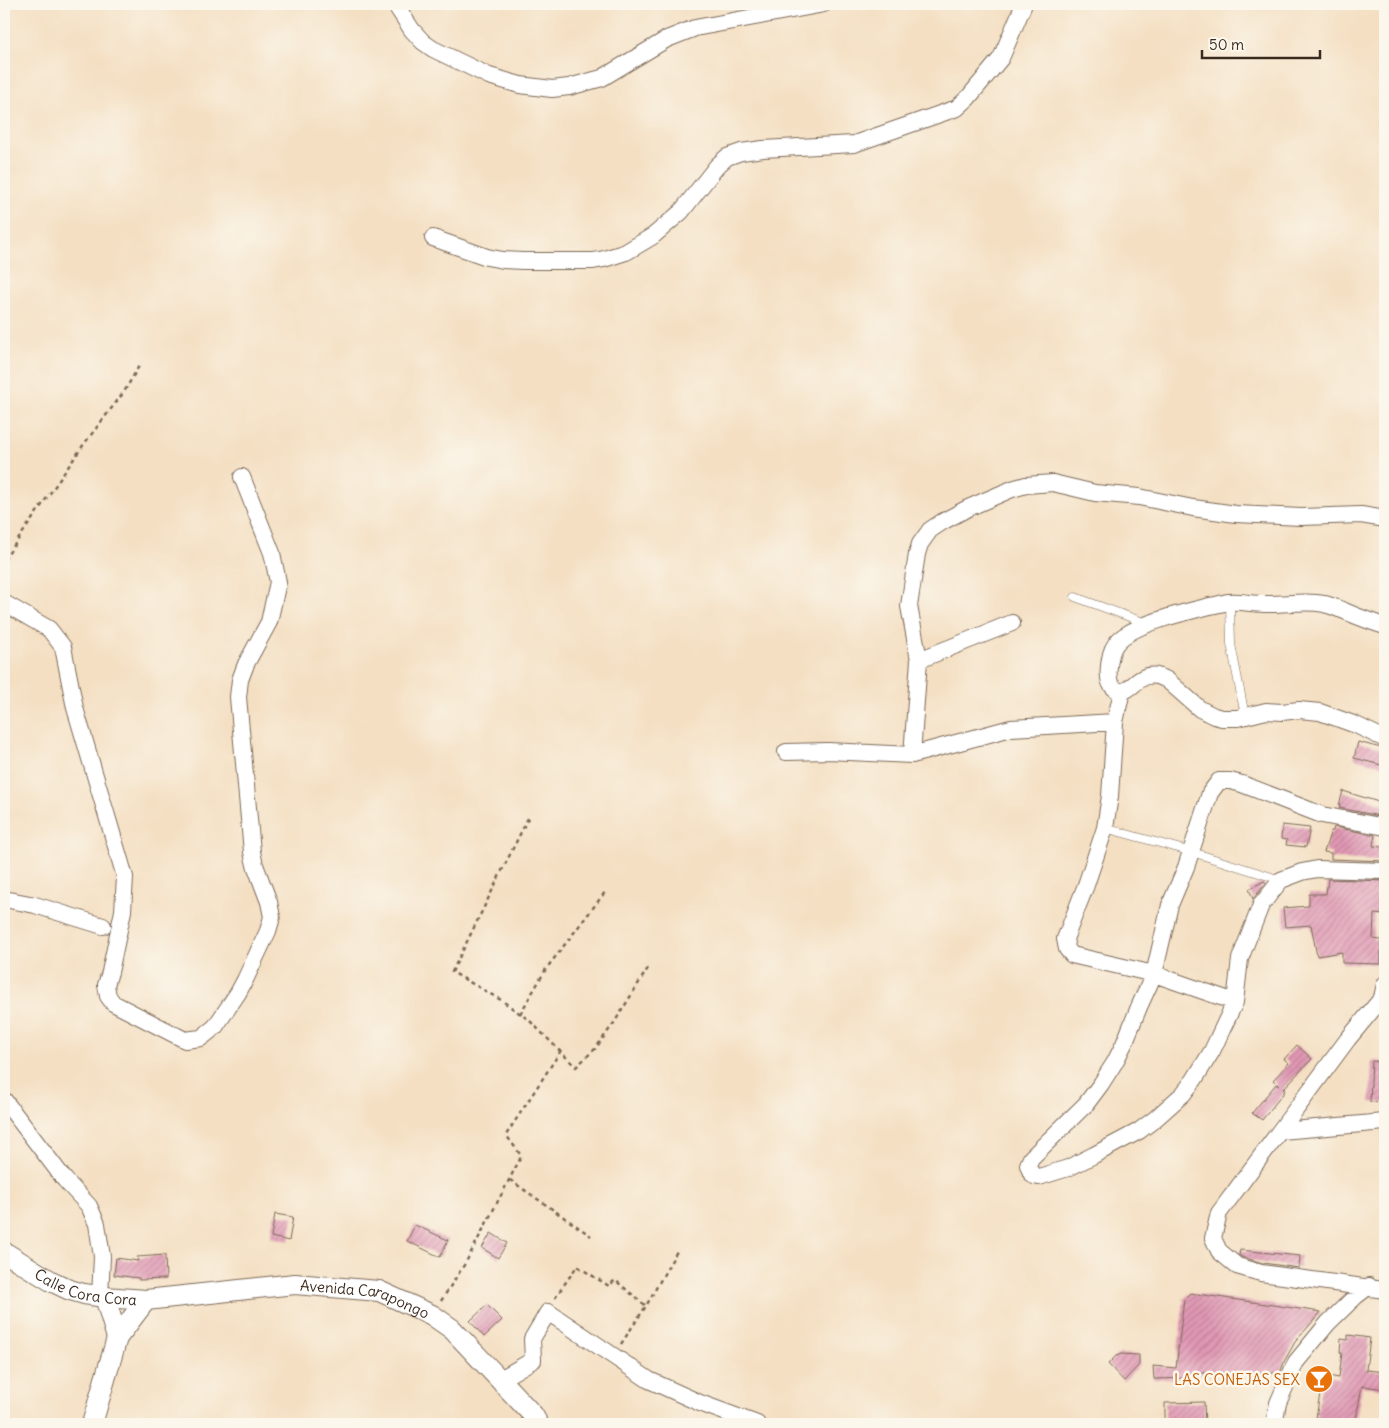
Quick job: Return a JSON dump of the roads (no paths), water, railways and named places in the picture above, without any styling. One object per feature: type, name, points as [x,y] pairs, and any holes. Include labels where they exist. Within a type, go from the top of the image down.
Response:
[{"type":"street","points":[[395,4],[412,30],[423,42],[433,49],[490,76],[520,85],[569,88],[602,78],[667,39],[694,28],[824,4]]},
{"type":"street","points":[[433,238],[488,257],[503,260],[593,261],[626,252],[653,236],[681,212],[717,166],[727,158],[741,152],[763,149],[854,144],[957,108],[968,98],[1001,58],[1024,4]]},
{"type":"street","points":[[4,603],[48,629],[63,647],[75,708],[125,877],[123,911],[106,985],[108,996],[113,1003],[185,1040],[201,1038],[215,1027],[238,993],[268,931],[272,917],[269,902],[252,852],[238,697],[240,680],[246,664],[268,622],[278,582],[272,553],[242,477]]},
{"type":"street","points":[[912,755],[919,660],[909,606],[920,544],[930,530],[942,522],[1012,488],[1026,485],[1052,484],[1095,493],[1140,497],[1193,508],[1236,514],[1301,517],[1361,515],[1385,519]]},
{"type":"street","points":[[1385,626],[1325,604],[1230,602],[1148,624],[1125,635],[1112,650],[1109,680],[1114,688],[1122,691],[1130,689],[1141,678],[1154,675],[1167,680],[1206,713],[1222,718],[1238,718],[1266,711],[1299,710],[1320,712],[1356,725],[1385,739]]},
{"type":"street","points":[[919,660],[1012,623]]},
{"type":"street","points":[[1122,691],[1115,722],[1110,796],[1105,828],[1083,895],[1065,939],[1065,944],[1069,952],[1076,956],[1154,974],[1235,1002]]},
{"type":"street","points":[[786,752],[828,751],[912,755],[1011,728],[1115,722]]},
{"type":"street","points":[[1385,827],[1322,815],[1242,784],[1219,781],[1210,793],[1192,852],[1170,906],[1154,974],[1124,1044],[1101,1084],[1086,1104],[1031,1158],[1028,1165],[1034,1176],[1044,1177],[1094,1156],[1138,1131],[1171,1106],[1183,1094],[1204,1066],[1235,1002],[1240,959],[1261,905],[1281,880],[1302,872],[1317,869],[1385,871]]},
{"type":"street","points":[[4,899],[35,905],[103,926]]},
{"type":"street","points":[[1385,984],[1382,998],[1348,1039],[1219,1213],[1212,1238],[1219,1251],[1237,1266],[1261,1273],[1369,1286],[1385,1290]]},
{"type":"street","points":[[4,1100],[65,1180],[89,1206],[97,1224],[102,1257],[103,1296],[117,1338]]},
{"type":"street","points":[[1280,1131],[1385,1122]]},
{"type":"street","name":"Calle Cora Cora","points":[[4,1252],[51,1281],[70,1290],[103,1296],[146,1300]]},
{"type":"street","name":"Avenida Carapongo","points":[[146,1300],[295,1284],[379,1291],[432,1315],[452,1329],[533,1416],[538,1424]]},
{"type":"street","points":[[1274,1424],[1278,1403],[1296,1362],[1328,1324],[1356,1296],[1369,1286]]},
{"type":"street","points":[[92,1424],[117,1338],[146,1300]]},
{"type":"street","points":[[499,1380],[533,1360],[532,1340],[548,1312],[649,1380],[700,1404],[756,1424]]},
{"type":"lane","points":[[1075,597],[1148,624]]},
{"type":"lane","points":[[1230,602],[1231,644],[1245,716]]},
{"type":"lane","points":[[1105,828],[1192,852],[1281,880]]},
{"type":"place","name":"LAS CONEJAS SEX","points":[[1319,1379]]}]
